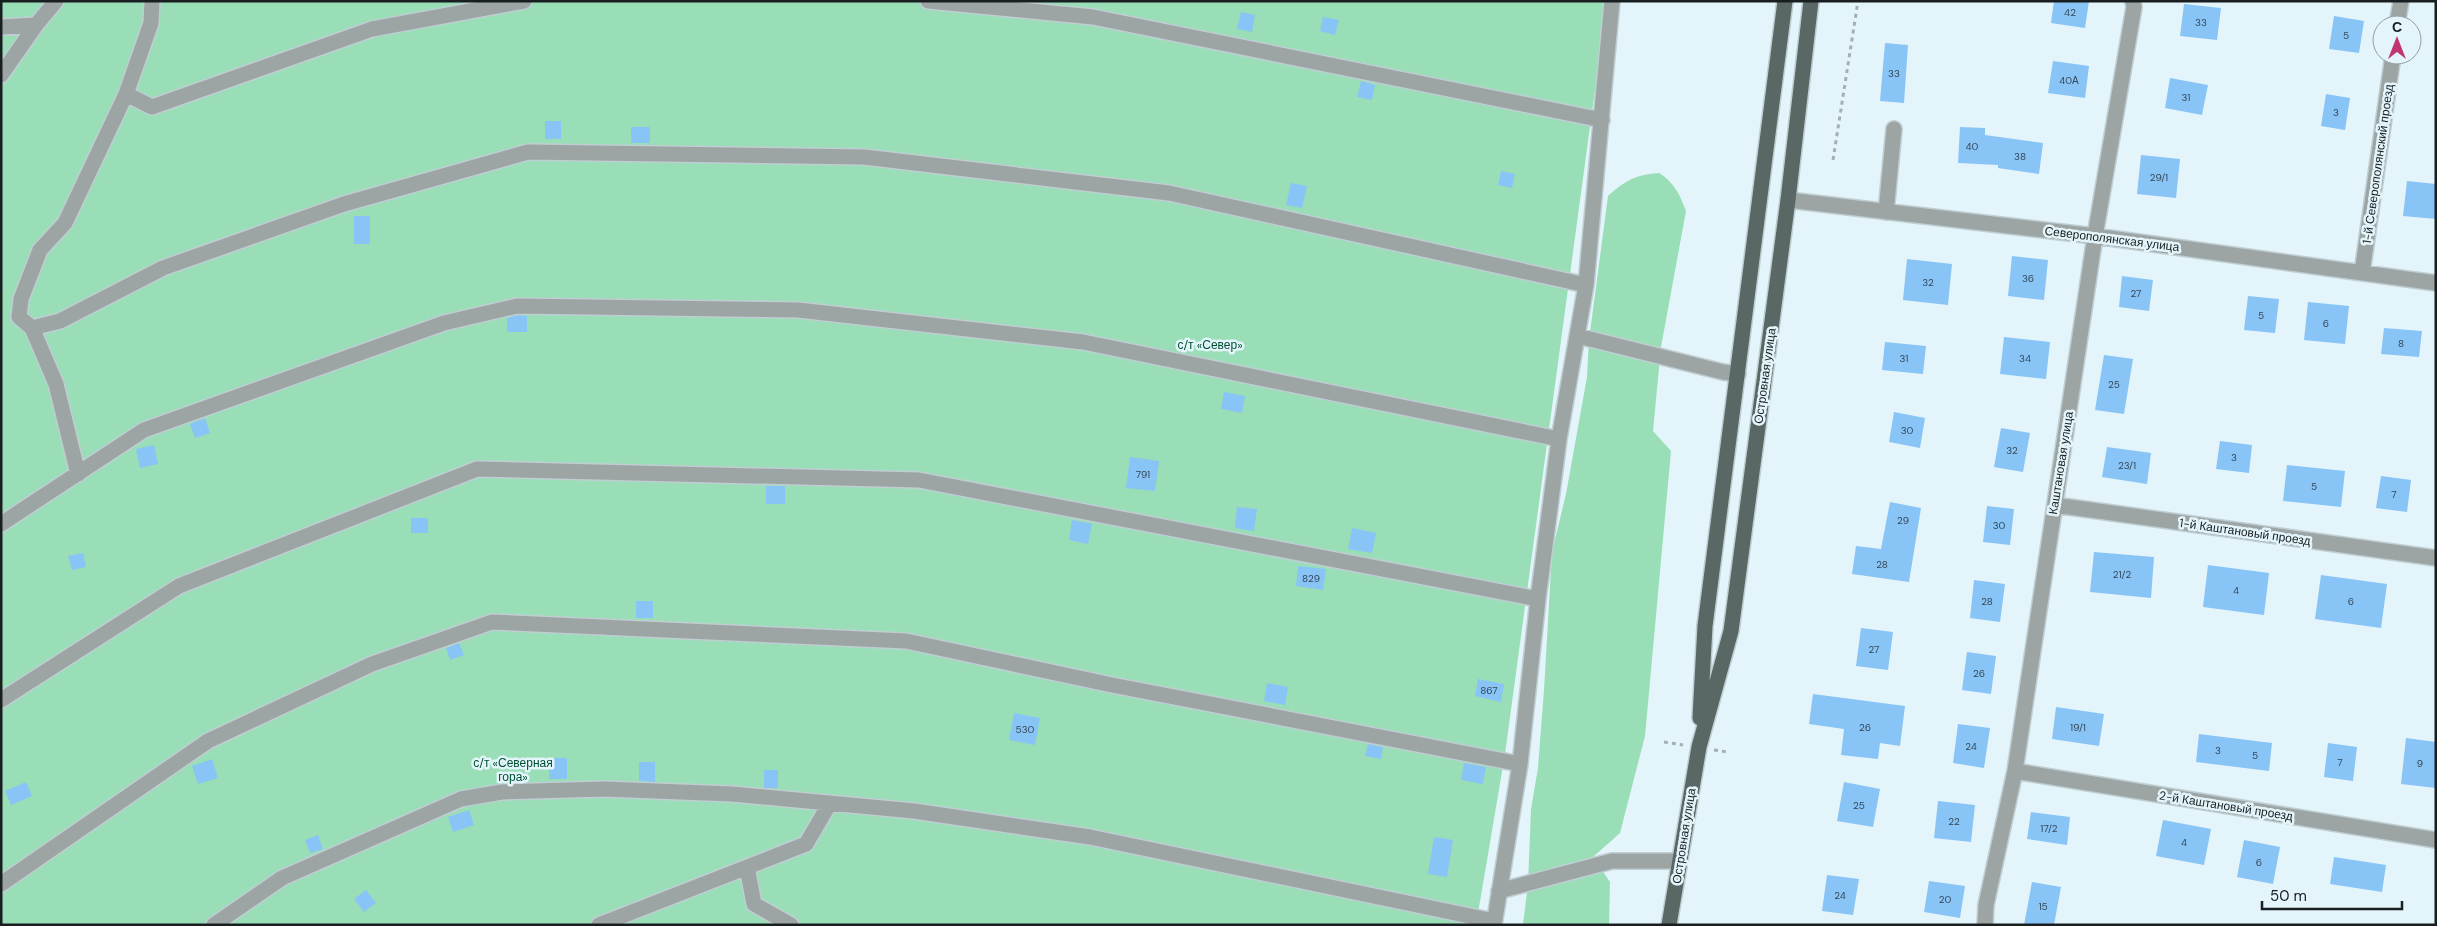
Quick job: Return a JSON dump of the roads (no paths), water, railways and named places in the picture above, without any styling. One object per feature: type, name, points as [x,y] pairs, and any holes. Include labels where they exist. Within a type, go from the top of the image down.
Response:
[{"type":"main road","points":[[1778,1],[1780,42]]},
{"type":"main road","name":"Островная улица","points":[[1699,747],[1705,626],[1785,1]]},
{"type":"main road","name":"Островная улица","points":[[1669,925],[1699,747],[1731,631],[1788,200],[1811,1]]},
{"type":"main road","points":[[1806,44],[1819,1]]},
{"type":"street","points":[[1,75],[36,24],[56,1]]},
{"type":"street","points":[[78,474],[56,384],[32,328],[19,317],[20,299],[40,250],[65,223],[126,94],[151,23],[152,1]]},
{"type":"street","points":[[126,94],[152,106],[372,29],[524,1]]},
{"type":"street","points":[[928,1],[1093,17],[1602,120]]},
{"type":"street","points":[[214,925],[282,878],[460,799],[502,792],[604,790],[732,794],[914,811],[1090,837],[1494,923],[1520,764],[1538,599],[1559,439],[1586,285],[1612,1]]},
{"type":"street","name":"Каштановая улица","points":[[1985,925],[1986,905],[2016,771],[2095,236],[2134,7],[2133,1]]},
{"type":"street","points":[[2399,15],[2401,1]]},
{"type":"street","points":[[1,27],[36,24]]},
{"type":"street","name":"1-й Северополянский проезд","points":[[2362,273],[2392,65]]},
{"type":"street","points":[[1886,212],[1894,129]]},
{"type":"street","points":[[32,328],[60,321],[163,268],[335,207],[528,152],[864,157],[1169,193],[1586,285]]},
{"type":"street","name":"Северополянская улица","points":[[1788,200],[2095,236],[2436,283]]},
{"type":"street","points":[[1,524],[144,430],[444,323],[517,306],[798,310],[1083,342],[1559,439]]},
{"type":"street","points":[[1578,336],[1723,372],[1738,374]]},
{"type":"street","points":[[1,700],[179,586],[477,469],[919,480],[1538,599]]},
{"type":"street","name":"1-й Каштановый проезд","points":[[2055,505],[2436,558]]},
{"type":"street","points":[[1,884],[208,741],[372,664],[492,622],[906,641],[1112,685],[1520,764]]},
{"type":"street","name":"2-й Каштановый проезд","points":[[2016,771],[2436,840]]},
{"type":"street","points":[[599,925],[806,844],[830,803]]},
{"type":"street","points":[[1499,891],[1612,861],[1680,861]]},
{"type":"street","points":[[747,867],[754,904],[791,925]]},
{"type":"park label","name":"с/т «Север»","points":[[1210,345]]},
{"type":"park label","name":"с/т «Северная гора»","points":[[513,770]]}]
